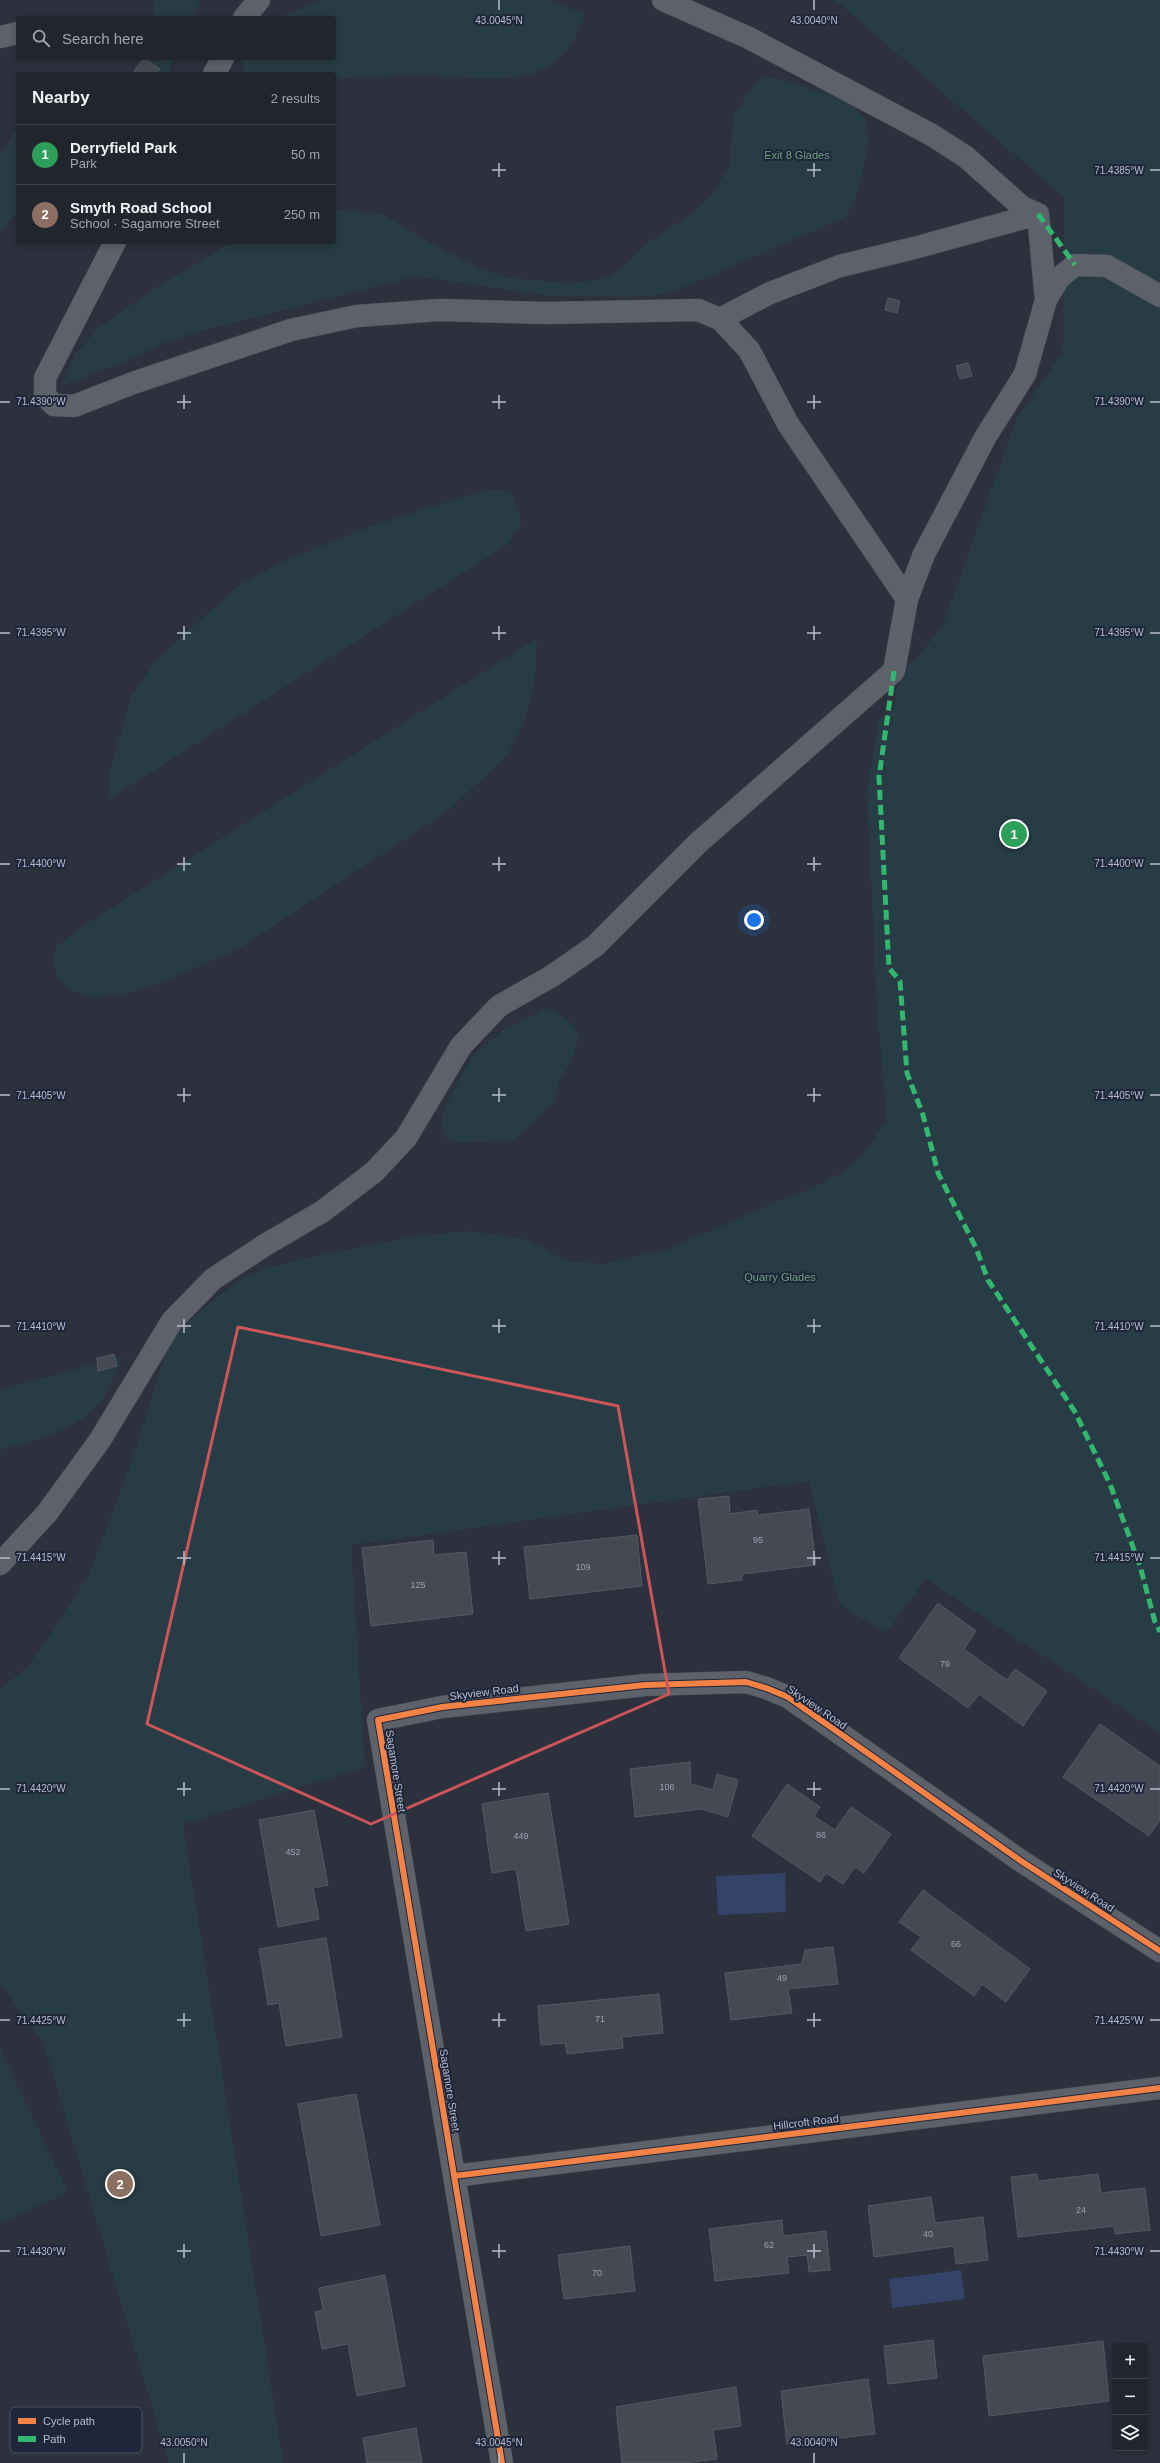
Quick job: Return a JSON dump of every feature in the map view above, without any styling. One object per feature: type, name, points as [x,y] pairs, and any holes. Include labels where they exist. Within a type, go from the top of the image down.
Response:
[{"type":"street","points":[[246,16],[259,0]]},
{"type":"street","points":[[663,0],[749,38],[932,135],[966,157],[1022,207],[1038,214]]},
{"type":"street","points":[[0,37],[16,33]]},
{"type":"street","points":[[1038,214],[1046,300]]},
{"type":"street","points":[[720,319],[770,293],[840,266],[914,248],[1038,214]]},
{"type":"street","points":[[114,244],[45,378],[45,396],[54,405],[74,406],[133,383],[291,330],[358,316],[440,310],[547,313],[698,310],[720,319],[749,350],[788,424],[907,600]]},
{"type":"street","points":[[0,1564],[47,1513],[100,1440],[172,1321],[213,1279],[265,1245],[324,1211],[374,1172],[406,1138],[461,1046],[499,1006],[552,976],[595,946],[698,843],[894,671],[907,600],[924,554],[986,436],[1025,374],[1046,300],[1059,278],[1074,265],[1107,266],[1160,296]]},
{"type":"street","name":"Skyview Road","points":[[378,1720],[442,1708],[645,1685],[746,1682],[788,1697],[1015,1856],[1160,1951]]},
{"type":"street","name":"Sagamore Street","points":[[378,1720],[502,2463]]},
{"type":"street","name":"Hillcroft Road","points":[[454,2176],[1160,2088]]},
{"type":"highlighted area","points":[[238,1327],[618,1406],[669,1694],[371,1824],[147,1724]]},
{"type":"green space","points":[[153,0],[201,0],[193,16],[154,16]]},
{"type":"green space","points":[[321,0],[549,0],[586,14],[571,45],[563,56],[542,69],[526,75],[490,79],[419,75],[336,79],[336,72],[245,72],[242,60],[336,60],[336,16],[284,16]]},
{"type":"green space","name":"Quarry Glades","points":[[835,0],[1160,0],[1160,1733],[926,1579],[886,1633],[839,1604],[809,1481],[351,1545],[365,1767],[183,1824],[283,2463],[169,2463],[44,2044],[0,1983],[0,1690],[29,1665],[55,1628],[90,1572],[134,1455],[165,1355],[175,1332],[236,1282],[267,1268],[303,1259],[423,1235],[470,1231],[525,1239],[567,1261],[604,1264],[669,1249],[785,1198],[813,1188],[843,1172],[862,1156],[887,1120],[877,1008],[867,791],[879,719],[894,709],[899,677],[942,628],[1017,418],[1063,352],[1064,197]]},
{"type":"green space","points":[[149,60],[173,60],[168,72],[141,72]]},
{"type":"green space","name":"Exit 8 Glades","points":[[766,76],[788,81],[852,103],[865,119],[869,141],[858,192],[850,210],[843,218],[668,294],[633,297],[550,296],[429,278],[412,277],[197,332],[161,344],[139,356],[61,386],[75,354],[100,327],[155,288],[230,244],[336,244],[336,210],[383,214],[429,242],[479,269],[510,278],[570,283],[604,279],[623,267],[647,243],[695,211],[712,195],[729,166],[734,115],[759,78]]},
{"type":"green space","points":[[16,129],[16,213],[0,234],[0,156]]},
{"type":"green space","points":[[502,490],[512,494],[522,521],[508,544],[108,800],[110,773],[131,696],[158,658],[237,587],[281,562],[366,528],[481,491]]},
{"type":"green space","points":[[537,638],[535,680],[524,722],[509,753],[448,811],[238,949],[158,984],[120,995],[88,996],[69,989],[58,978],[54,964],[56,947],[80,928]]},
{"type":"green space","points":[[547,1008],[561,1015],[570,1023],[576,1030],[578,1039],[573,1058],[560,1080],[557,1093],[548,1107],[515,1140],[458,1143],[444,1136],[441,1120],[452,1092],[473,1055],[502,1031]]},
{"type":"green space","points":[[123,1356],[104,1397],[79,1421],[41,1439],[0,1450],[0,1390]]},
{"type":"green space","points":[[0,2049],[68,2192],[0,2224]]},
{"type":"water","points":[[785,1873],[786,1912],[718,1915],[716,1876]]},
{"type":"water","points":[[961,2270],[965,2299],[892,2308],[889,2279]]},
{"type":"building","points":[[142,60],[147,60],[160,69],[157,72],[134,71]]},
{"type":"building","points":[[888,298],[900,301],[897,313],[885,310]]},
{"type":"building","points":[[968,363],[972,376],[960,379],[956,366]]},
{"type":"building","points":[[114,1354],[117,1366],[98,1371],[97,1358]]},
{"type":"building","points":[[729,1496],[730,1514],[757,1510],[758,1515],[809,1509],[816,1565],[742,1574],[742,1580],[708,1584],[698,1499]]},
{"type":"building","points":[[637,1535],[642,1586],[530,1599],[524,1547]]},
{"type":"building","points":[[433,1540],[434,1555],[466,1552],[473,1614],[371,1626],[362,1548]]},
{"type":"building","points":[[938,1603],[976,1631],[964,1649],[1007,1680],[1015,1669],[1047,1691],[1023,1726],[979,1694],[968,1708],[899,1658]]},
{"type":"building","points":[[1100,1724],[1160,1766],[1160,1820],[1149,1836],[1063,1777]]},
{"type":"building","points":[[690,1762],[691,1784],[713,1790],[717,1774],[738,1780],[728,1817],[702,1809],[635,1817],[630,1769]]},
{"type":"building","points":[[787,1784],[820,1807],[814,1816],[835,1830],[851,1807],[891,1834],[864,1873],[855,1867],[843,1884],[826,1873],[820,1882],[752,1836]]},
{"type":"building","points":[[548,1793],[569,1924],[526,1931],[516,1869],[492,1873],[482,1804]]},
{"type":"building","points":[[314,1810],[328,1885],[313,1888],[319,1919],[278,1927],[259,1820]]},
{"type":"building","points":[[923,1890],[1030,1969],[1006,2002],[982,1984],[974,1996],[911,1950],[921,1937],[899,1922]]},
{"type":"building","points":[[326,1938],[342,2037],[286,2046],[279,2003],[268,2005],[259,1949]]},
{"type":"building","points":[[833,1947],[838,1984],[788,1989],[792,2013],[731,2020],[725,1973],[802,1964],[805,1950]]},
{"type":"building","points":[[659,1994],[663,2033],[622,2037],[623,2048],[567,2054],[565,2043],[541,2045],[538,2006]]},
{"type":"building","points":[[356,2094],[380,2225],[321,2236],[298,2104]]},
{"type":"building","points":[[1037,2174],[1038,2181],[1098,2174],[1101,2193],[1145,2188],[1150,2230],[1115,2234],[1114,2226],[1018,2237],[1011,2177]]},
{"type":"building","points":[[931,2197],[935,2223],[983,2217],[988,2260],[956,2264],[954,2246],[874,2257],[868,2206]]},
{"type":"building","points":[[782,2220],[783,2236],[826,2231],[830,2270],[809,2272],[807,2255],[787,2257],[789,2273],[715,2281],[709,2229]]},
{"type":"building","points":[[630,2246],[635,2291],[564,2299],[558,2255]]},
{"type":"building","points":[[385,2275],[405,2386],[357,2396],[348,2344],[322,2349],[315,2312],[323,2310],[319,2288]]},
{"type":"building","points":[[933,2340],[937,2378],[888,2384],[884,2346]]},
{"type":"building","points":[[1103,2341],[1109,2401],[989,2416],[983,2356]]},
{"type":"building","points":[[868,2379],[875,2434],[787,2444],[781,2391]]},
{"type":"building","points":[[736,2387],[741,2426],[713,2430],[717,2459],[685,2463],[622,2463],[616,2407]]},
{"type":"building","points":[[416,2428],[422,2463],[367,2463],[363,2438]]},
{"type":"marked path","points":[[1038,214],[1075,265]]},
{"type":"marked path","points":[[894,671],[879,777],[889,968],[900,981],[907,1073],[923,1115],[938,1173],[976,1248],[988,1280],[1075,1412],[1110,1484],[1140,1566],[1155,1622],[1160,1632]]},
{"type":"cycle path","points":[[502,2463],[378,1720],[442,1707],[645,1685],[746,1682],[788,1697],[1021,1861],[1160,1951]]},
{"type":"cycle path","points":[[454,2176],[1160,2088]]},
{"type":"place","name":"Derryfield Park","points":[[1014,834]]},
{"type":"place","name":"Smyth Road School","points":[[120,2184]]}]
